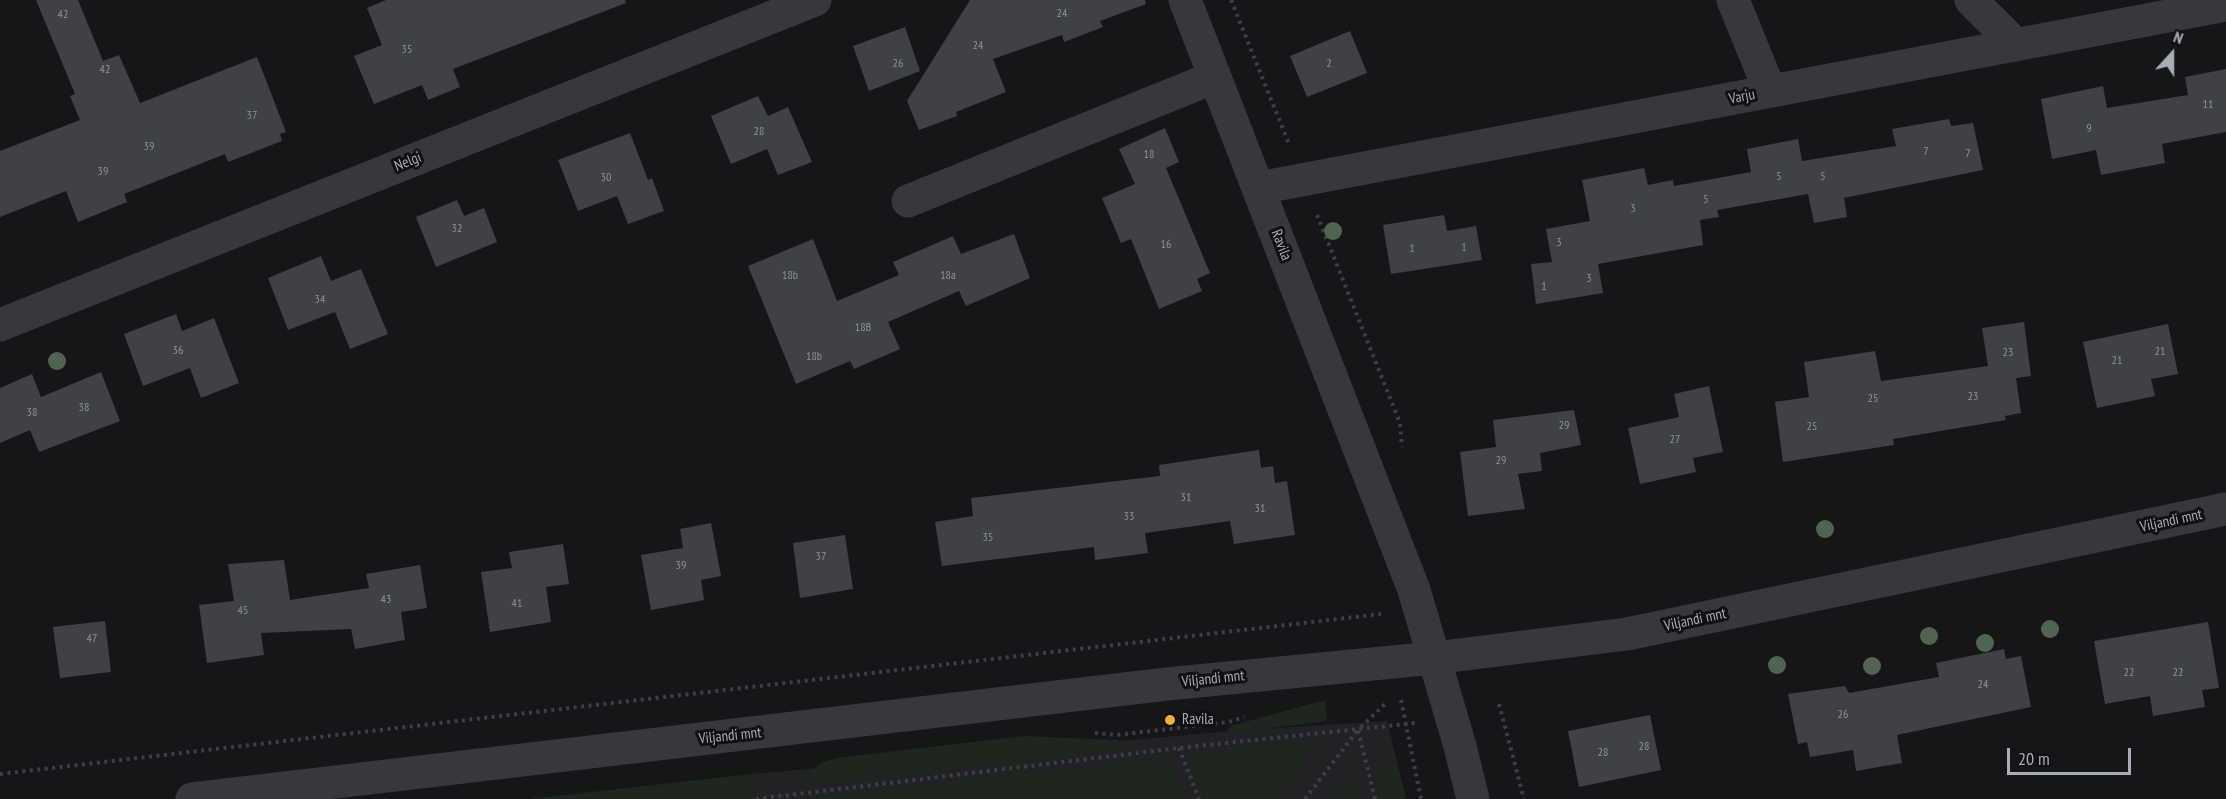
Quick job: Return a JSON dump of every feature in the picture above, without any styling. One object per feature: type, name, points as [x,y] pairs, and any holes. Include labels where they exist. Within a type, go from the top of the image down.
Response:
[{"type":"street","name":"Nelgi","points":[[0,324],[815,0]]},
{"type":"street","name":"Ravila","points":[[1185,0],[1414,590],[1473,799]]},
{"type":"street","points":[[1732,0],[1770,91]]},
{"type":"street","points":[[1971,0],[2016,45]]},
{"type":"street","name":"Varju","points":[[1258,188],[2226,5]]},
{"type":"street","points":[[908,201],[1215,76]]},
{"type":"street","name":"Viljandi mnt","points":[[192,799],[1189,682],[1434,658],[1626,634],[2226,509]]},
{"type":"street","points":[[1454,799],[1460,747]]},
{"type":"path","points":[[1232,0],[1400,423],[1402,455]]},
{"type":"path","points":[[0,774],[1381,614]]},
{"type":"path","points":[[1399,690],[1421,799]]},
{"type":"path","points":[[1305,799],[1358,730],[1391,698]]},
{"type":"path","points":[[1499,704],[1524,799]]},
{"type":"path","points":[[756,799],[1179,748],[1417,723]]},
{"type":"path","points":[[1358,730],[1375,799]]},
{"type":"path","points":[[1179,748],[1199,799]]},
{"type":"shaded area","points":[[1325,700],[1327,721],[1231,733],[1227,731],[1230,726]]},
{"type":"shaded area","points":[[1387,721],[1406,799],[756,799],[752,774],[1243,730]]},
{"type":"shaded area","points":[[1024,736],[1118,740],[1119,750],[802,786],[807,774],[823,762],[836,758]]},
{"type":"shaded area","points":[[1305,740],[1316,747],[1277,799],[1204,799],[1193,771],[1194,759],[1201,753]]},
{"type":"shaded area","points":[[1162,758],[1171,760],[1188,799],[805,799]]},
{"type":"shaded area","points":[[1387,764],[1396,767],[1399,771],[1406,799],[1383,799],[1378,774]]},
{"type":"shaded area","points":[[752,774],[756,799],[529,799]]},
{"type":"shaded area","points":[[1351,781],[1358,782],[1363,799],[1334,799]]},
{"type":"building","points":[[36,0],[78,0],[103,61],[119,55],[140,103],[257,57],[286,132],[280,134],[282,141],[228,162],[225,154],[124,194],[127,202],[78,222],[66,191],[0,217],[0,151],[80,120],[70,96],[75,94]]},
{"type":"building","points":[[386,0],[625,0],[626,3],[453,69],[460,87],[428,100],[422,85],[374,104],[354,56],[382,45],[367,8]]},
{"type":"building","points":[[970,0],[1145,0],[1146,4],[1100,21],[1103,27],[1064,42],[1062,35],[993,59],[1006,92],[956,112],[957,116],[919,130],[907,101]]},
{"type":"building","points":[[905,27],[920,71],[869,91],[853,46]]},
{"type":"building","points":[[1350,31],[1367,73],[1307,97],[1290,56]]},
{"type":"building","points":[[2226,69],[2226,132],[2162,144],[2165,163],[2101,175],[2096,150],[2052,159],[2041,99],[2103,86],[2107,108],[2188,95],[2185,77]]},
{"type":"building","points":[[758,96],[768,116],[788,107],[812,162],[778,175],[767,149],[731,164],[711,116]]},
{"type":"building","points":[[1949,119],[1951,126],[1973,123],[1983,170],[1844,198],[1847,217],[1814,223],[1808,194],[1717,210],[1719,217],[1700,220],[1703,245],[1598,264],[1603,293],[1536,304],[1531,264],[1552,262],[1546,229],[1590,221],[1582,180],[1644,168],[1648,185],[1673,180],[1674,186],[1751,172],[1747,149],[1798,139],[1802,161],[1896,146],[1892,129]]},
{"type":"building","points":[[1165,128],[1179,162],[1166,168],[1210,273],[1197,279],[1202,291],[1159,309],[1131,239],[1121,243],[1102,198],[1135,184],[1119,149]]},
{"type":"building","points":[[630,133],[648,180],[652,178],[664,211],[628,224],[617,196],[578,211],[558,160]]},
{"type":"building","points":[[457,200],[464,216],[484,208],[497,242],[436,267],[416,217]]},
{"type":"building","points":[[1444,215],[1447,231],[1476,226],[1482,260],[1391,274],[1383,225]]},
{"type":"building","points":[[1014,234],[1030,278],[966,306],[959,291],[888,322],[900,349],[854,369],[850,361],[796,384],[748,266],[813,239],[837,301],[899,275],[893,262],[953,236],[961,254]]},
{"type":"building","points":[[321,256],[331,281],[361,269],[388,334],[350,349],[335,312],[288,330],[268,278]]},
{"type":"building","points":[[176,314],[182,331],[214,318],[239,383],[201,398],[190,368],[143,386],[124,334]]},
{"type":"building","points":[[2024,322],[2031,376],[2016,378],[2021,413],[2005,416],[2006,420],[1893,439],[1894,445],[1783,462],[1775,402],[1809,397],[1804,362],[1875,351],[1881,381],[1988,366],[1982,328]]},
{"type":"building","points":[[2168,324],[2178,374],[2151,379],[2155,396],[2097,408],[2083,342]]},
{"type":"building","points":[[101,372],[120,421],[39,452],[30,430],[0,443],[0,388],[32,374],[41,397]]},
{"type":"building","points":[[1709,386],[1723,452],[1693,458],[1696,472],[1640,484],[1628,428],[1679,417],[1674,394]]},
{"type":"building","points":[[1574,410],[1581,445],[1540,453],[1542,471],[1518,474],[1525,509],[1468,516],[1460,452],[1496,447],[1493,420]]},
{"type":"building","points":[[1259,450],[1261,468],[1273,466],[1275,483],[1287,481],[1295,535],[1234,544],[1230,521],[1145,533],[1148,553],[1095,560],[1094,547],[942,566],[935,522],[973,516],[971,498],[1160,476],[1159,465]]},
{"type":"building","points":[[711,523],[721,576],[701,580],[704,600],[651,610],[641,555],[683,548],[680,529]]},
{"type":"building","points":[[845,535],[853,589],[800,598],[793,543]]},
{"type":"building","points":[[563,544],[569,584],[546,587],[551,622],[490,632],[481,572],[512,568],[509,552]]},
{"type":"building","points":[[284,560],[290,600],[369,588],[366,574],[420,565],[427,608],[401,612],[405,640],[355,649],[351,629],[261,633],[264,655],[207,663],[199,605],[234,601],[228,564]]},
{"type":"building","points":[[105,621],[111,672],[60,678],[53,627]]},
{"type":"building","points":[[2208,622],[2219,688],[2202,690],[2205,707],[2153,716],[2150,696],[2105,704],[2094,641]]},
{"type":"building","points":[[2004,649],[2006,659],[2021,656],[2031,707],[1897,735],[1902,763],[1856,771],[1853,750],[1810,757],[1807,742],[1798,744],[1788,694],[1845,686],[1849,693],[1939,677],[1936,663]]},
{"type":"building","points":[[1650,715],[1661,770],[1579,787],[1568,731]]},
{"type":"place","name":"Ravila","points":[[1170,720]]}]
